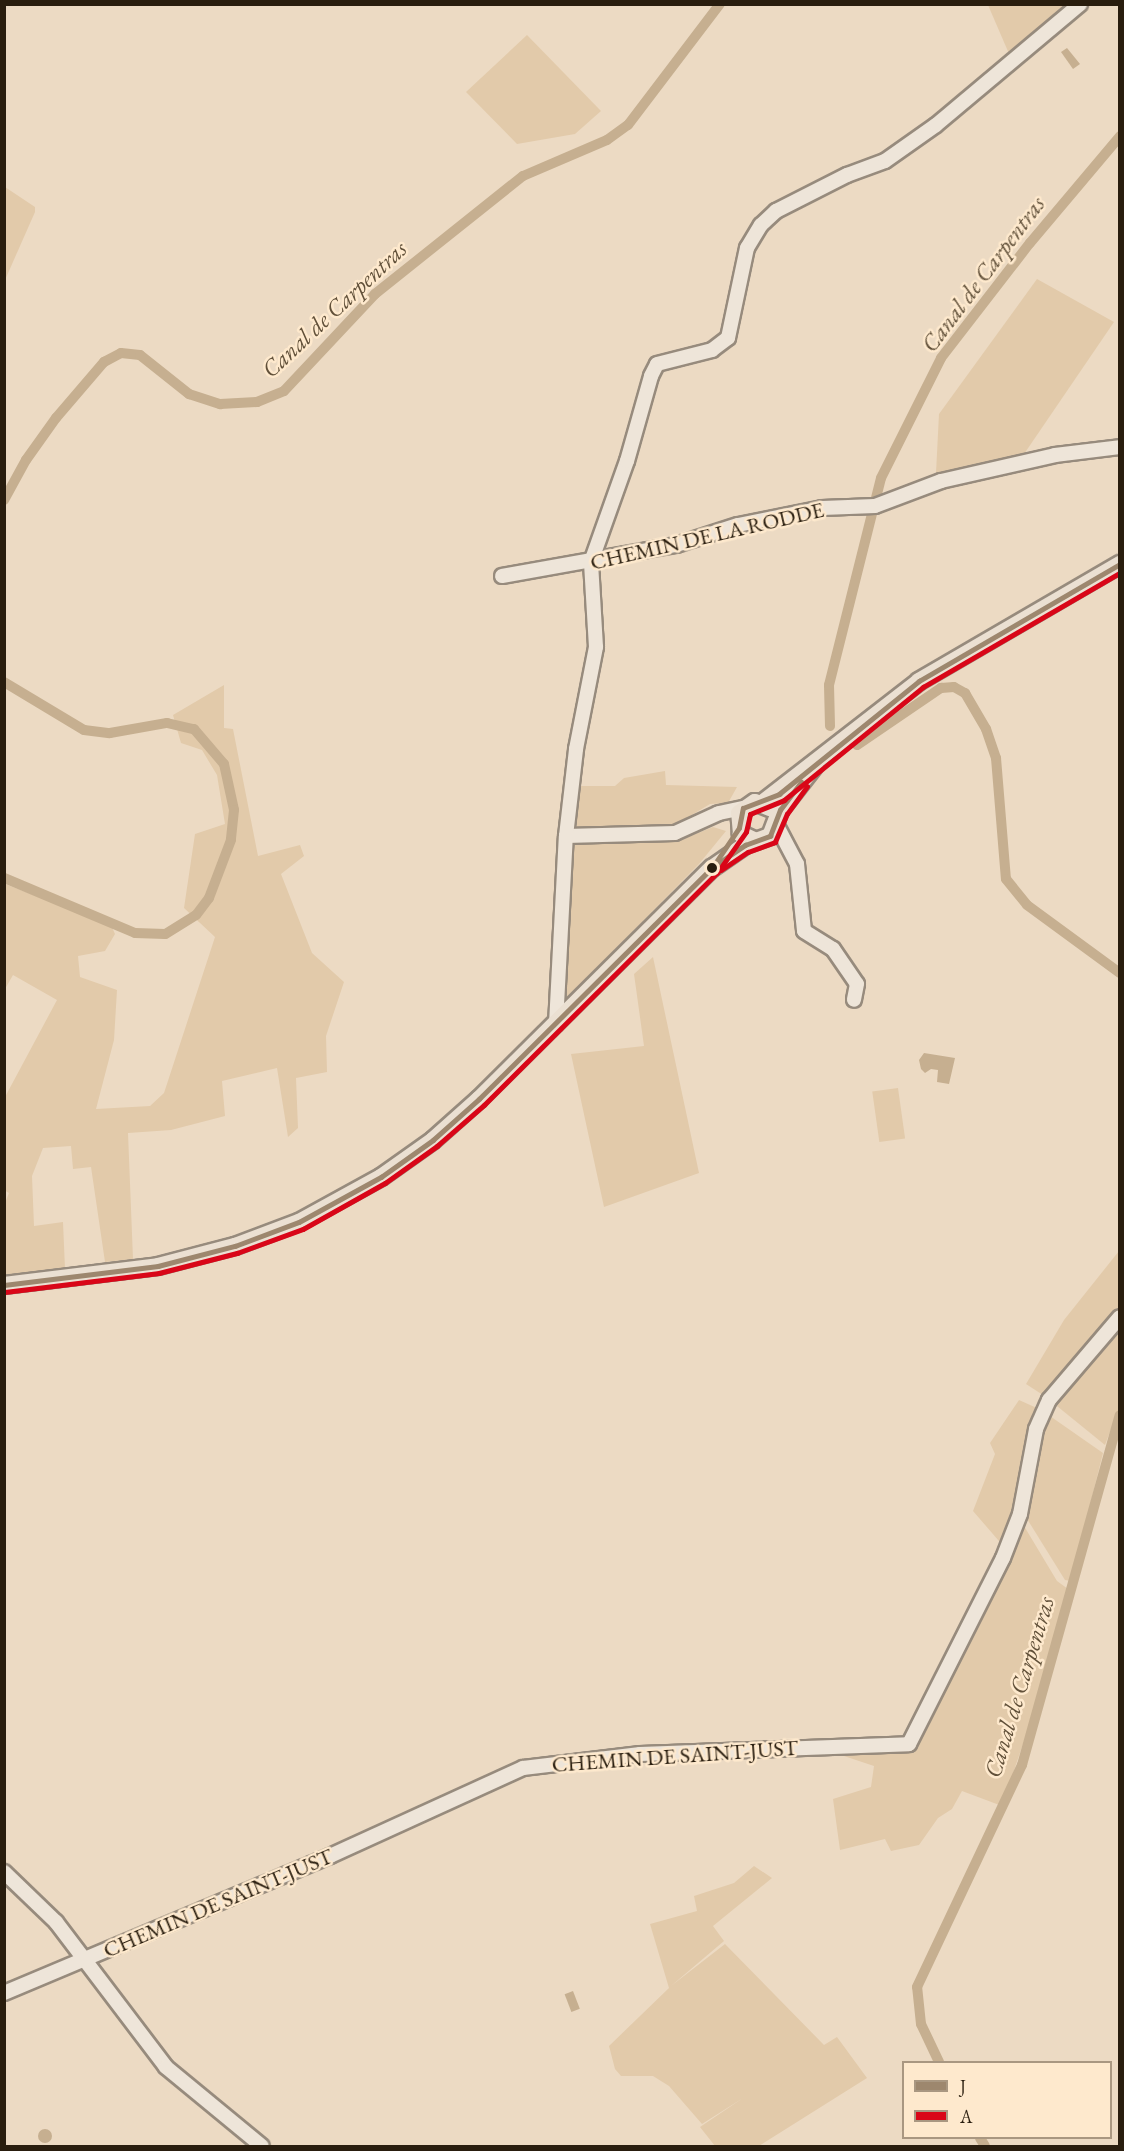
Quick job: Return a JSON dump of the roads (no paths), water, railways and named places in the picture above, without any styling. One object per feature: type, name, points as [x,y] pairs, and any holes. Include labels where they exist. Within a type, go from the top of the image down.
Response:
[{"type":"main road","points":[[4,1285],[158,1266],[235,1246],[299,1222],[381,1177],[427,1145],[556,1024],[712,868],[738,827],[743,808],[762,803],[815,765],[920,681],[1119,564]]},
{"type":"main road","points":[[712,868],[760,841],[815,765]]},
{"type":"main road","points":[[762,803],[776,821]]},
{"type":"main road","points":[[738,827],[746,838],[760,841]]},
{"type":"street","points":[[556,1024],[566,836],[576,749],[596,647],[591,562],[620,482],[651,376],[663,361],[712,350],[728,338],[747,248],[761,225],[792,200],[885,161],[920,137],[1080,4]]},
{"type":"street","name":"CHEMIN DE LA RODDE","points":[[502,576],[591,562],[822,508],[870,507],[963,476],[1055,455],[1119,447]]},
{"type":"street","points":[[566,836],[668,834],[743,808]]},
{"type":"street","points":[[709,818],[738,827]]},
{"type":"street","points":[[776,821],[799,874],[801,924],[804,931],[833,949],[857,984],[854,1000]]},
{"type":"street","points":[[760,841],[791,853]]},
{"type":"street","name":"CHEMIN DE SAINT-JUST","points":[[4,1993],[330,1856],[523,1768],[640,1754],[909,1744],[1003,1558],[1020,1514],[1036,1429],[1049,1400],[1119,1317]]},
{"type":"street","points":[[4,1872],[56,1922],[166,2067],[261,2146]]},
{"type":"waterway","name":"Canal de Carpentras","points":[[4,500],[26,460],[56,418],[104,362],[121,353],[140,355],[189,394],[220,404],[257,402],[284,391],[375,294],[523,176],[607,140],[628,125],[720,4]]},
{"type":"waterway","name":"Canal de Carpentras","points":[[830,726],[829,685],[881,478],[941,358],[1030,243],[1120,136]]},
{"type":"waterway","name":"Canal de Carpentras","points":[[4,682],[84,730],[110,733],[167,723],[194,729],[224,764],[234,810],[231,840],[209,898],[196,915],[165,934],[135,933],[4,878]]},
{"type":"waterway","name":"Canal de Carpentras","points":[[857,745],[941,688],[954,687],[965,693],[986,729],[996,758],[1006,879],[1027,905],[1120,973]]},
{"type":"waterway","name":"Canal de Carpentras","points":[[939,2061],[921,2024],[917,1987],[1022,1765],[1120,1415]]},
{"type":"waterway","name":"Canal de Carpentras","points":[[981,2139],[985,2146]]}]
